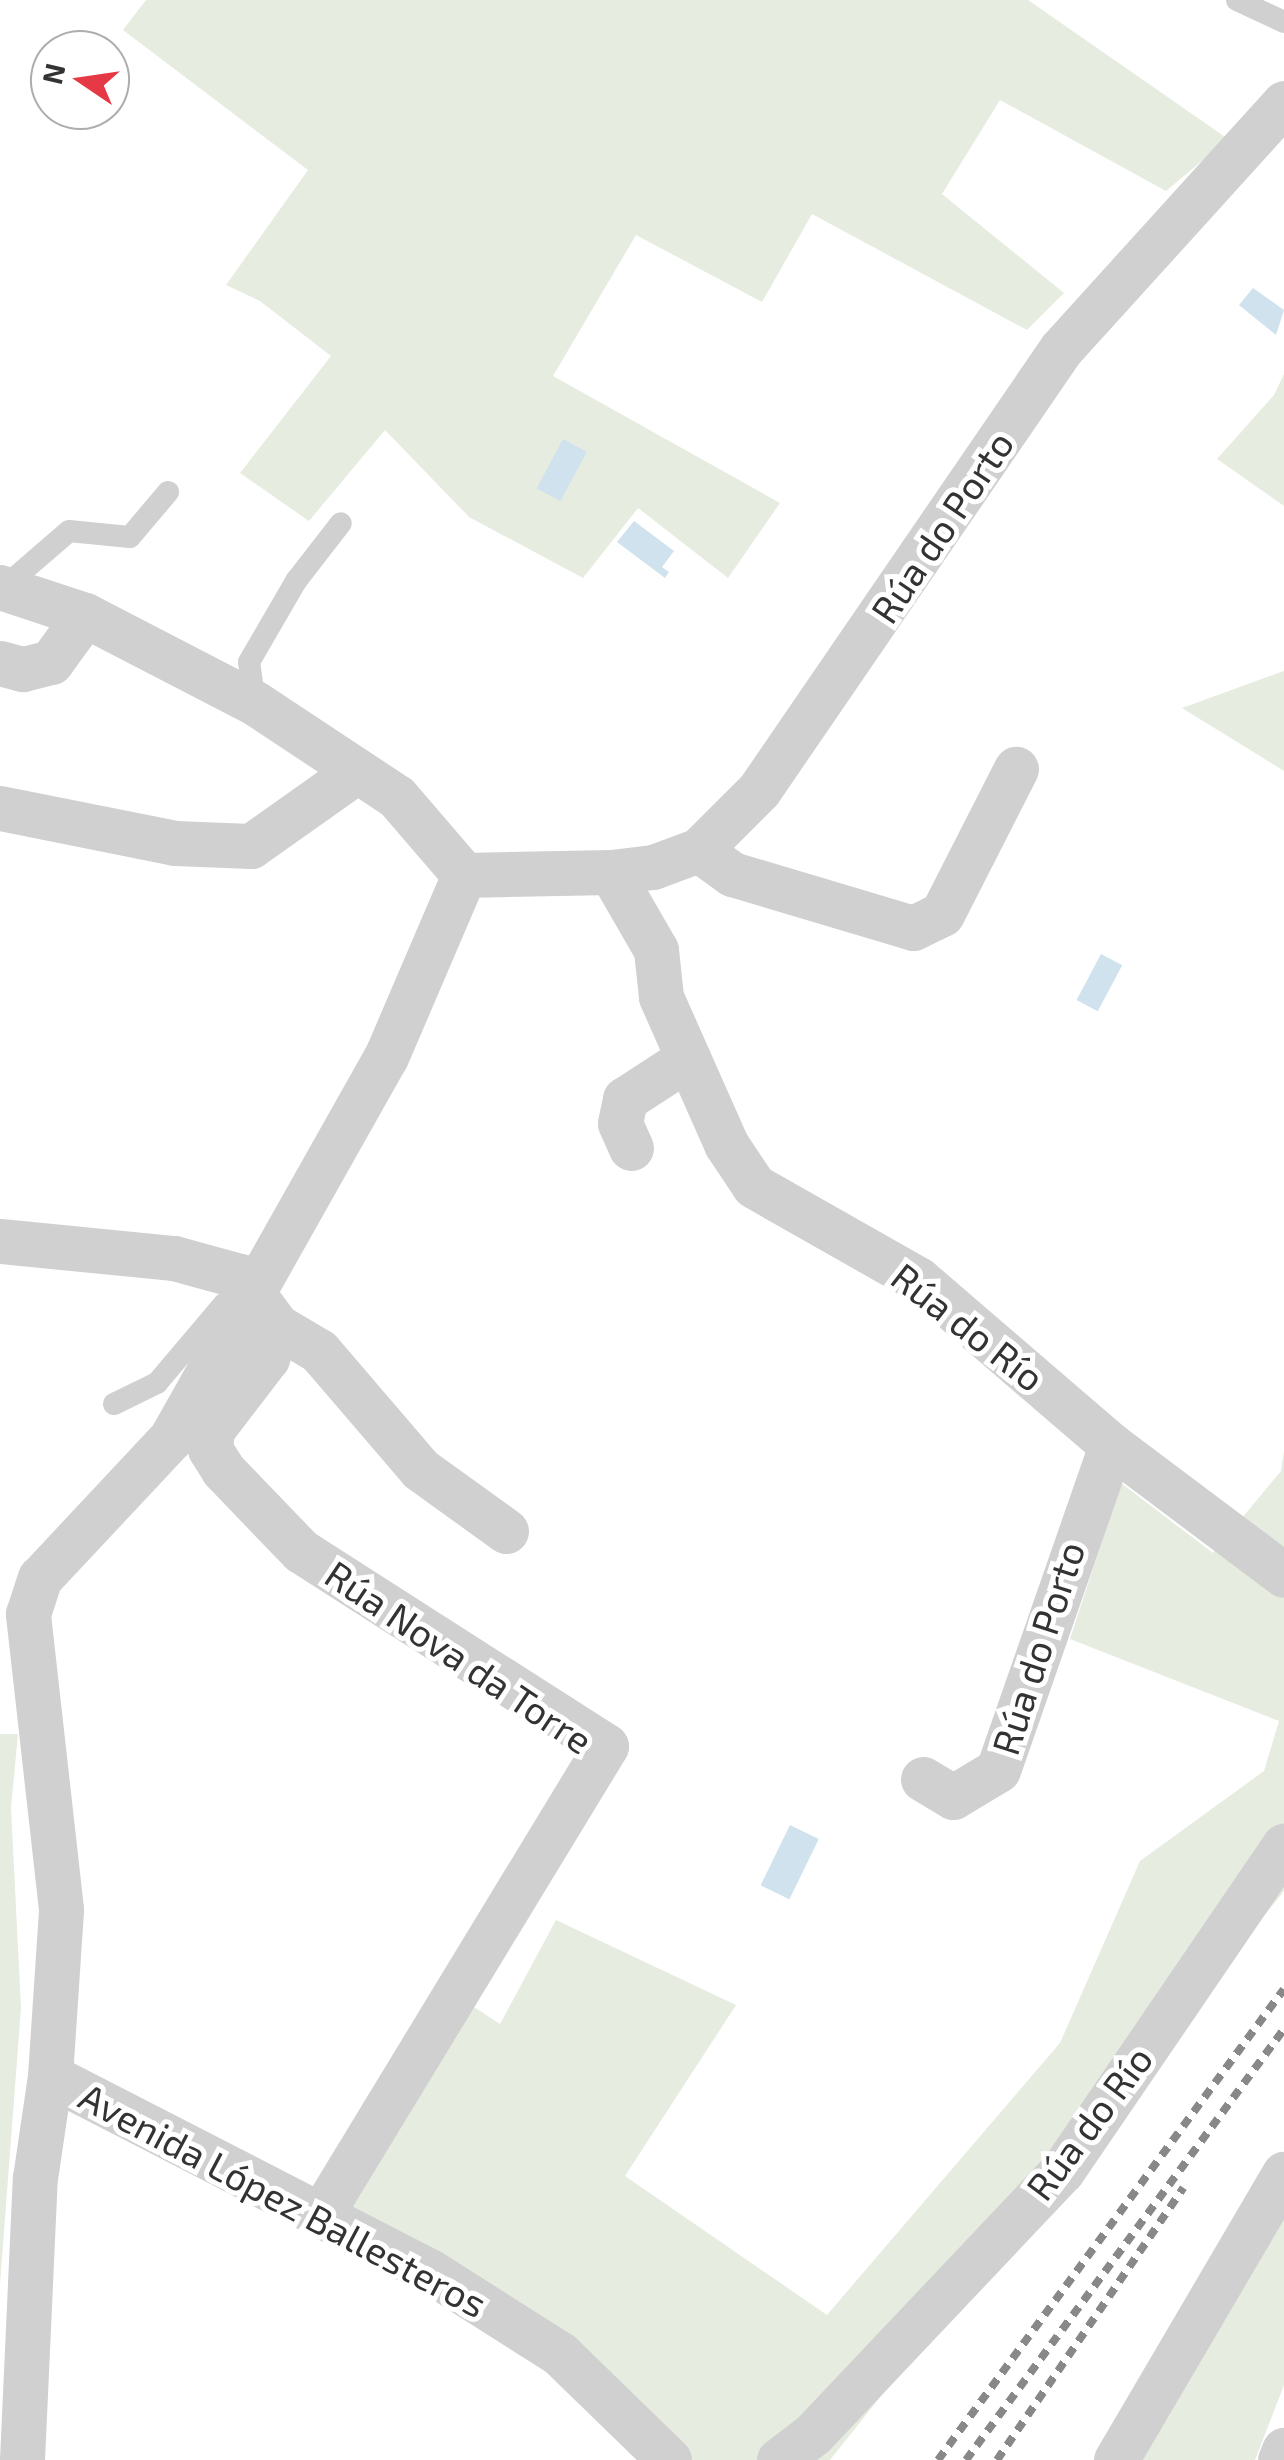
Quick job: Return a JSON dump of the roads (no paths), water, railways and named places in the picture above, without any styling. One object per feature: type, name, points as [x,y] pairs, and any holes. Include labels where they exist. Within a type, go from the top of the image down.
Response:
[{"type":"street","name":"Rúa do Porto","points":[[699,850],[759,790],[1061,349],[1284,103]]},
{"type":"street","points":[[2,587],[86,615],[256,704],[354,773],[397,797],[464,875],[611,872],[699,850],[732,874],[913,928],[942,914],[1016,769]]},
{"type":"street","points":[[0,663],[23,669],[51,662],[86,615]]},
{"type":"street","points":[[0,808],[175,843],[251,846],[354,773]]},
{"type":"street","name":"Rúa do Río","points":[[611,872],[656,950],[660,997],[726,1144],[754,1186],[918,1279],[1111,1445],[1284,1575]]},
{"type":"street","name":"Avenida López Ballesteros","points":[[464,875],[386,1057],[247,1282],[170,1438],[40,1578],[28,1614],[60,1909],[50,2076],[431,2272],[560,2354],[669,2460]]},
{"type":"street","points":[[631,1148],[620,1123],[625,1099],[688,1058]]},
{"type":"street","points":[[0,1242],[174,1258],[247,1282],[277,1326],[319,1351],[420,1470],[506,1531]]},
{"type":"street","name":"Rúa Nova da Torre","points":[[277,1326],[267,1358],[212,1430],[210,1450],[223,1470],[301,1551],[606,1746],[322,2213]]},
{"type":"street","name":"Rúa do Porto","points":[[923,1779],[953,1797],[998,1770],[1111,1445]]},
{"type":"street","name":"Rúa do Río","points":[[779,2460],[813,2434],[1062,2171],[1284,1846]]},
{"type":"street","points":[[22,2460],[35,2178],[50,2076]]},
{"type":"street","points":[[1116,2460],[1284,2174]]},
{"type":"street","points":[[1280,2460],[1284,2450]]},
{"type":"lane","points":[[1237,0],[1284,22]]},
{"type":"lane","points":[[2,587],[69,531],[130,537],[168,492]]},
{"type":"lane","points":[[256,704],[249,662],[296,580],[341,523]]},
{"type":"lane","points":[[114,1404],[157,1383],[247,1282]]},
{"type":"water","points":[[1253,288],[1284,310],[1276,335],[1239,305]]},
{"type":"water","points":[[563,439],[587,452],[561,501],[537,488]]},
{"type":"water","points":[[634,521],[674,551],[662,567],[669,572],[665,578],[617,542]]},
{"type":"water","points":[[1101,954],[1122,965],[1098,1011],[1077,1000]]},
{"type":"water","points":[[790,1825],[819,1839],[789,1899],[761,1885]]},
{"type":"railway","points":[[938,2460],[1284,1989]]},
{"type":"railway","points":[[966,2460],[1284,2029]]},
{"type":"railway","points":[[997,2460],[1183,2188]]}]
